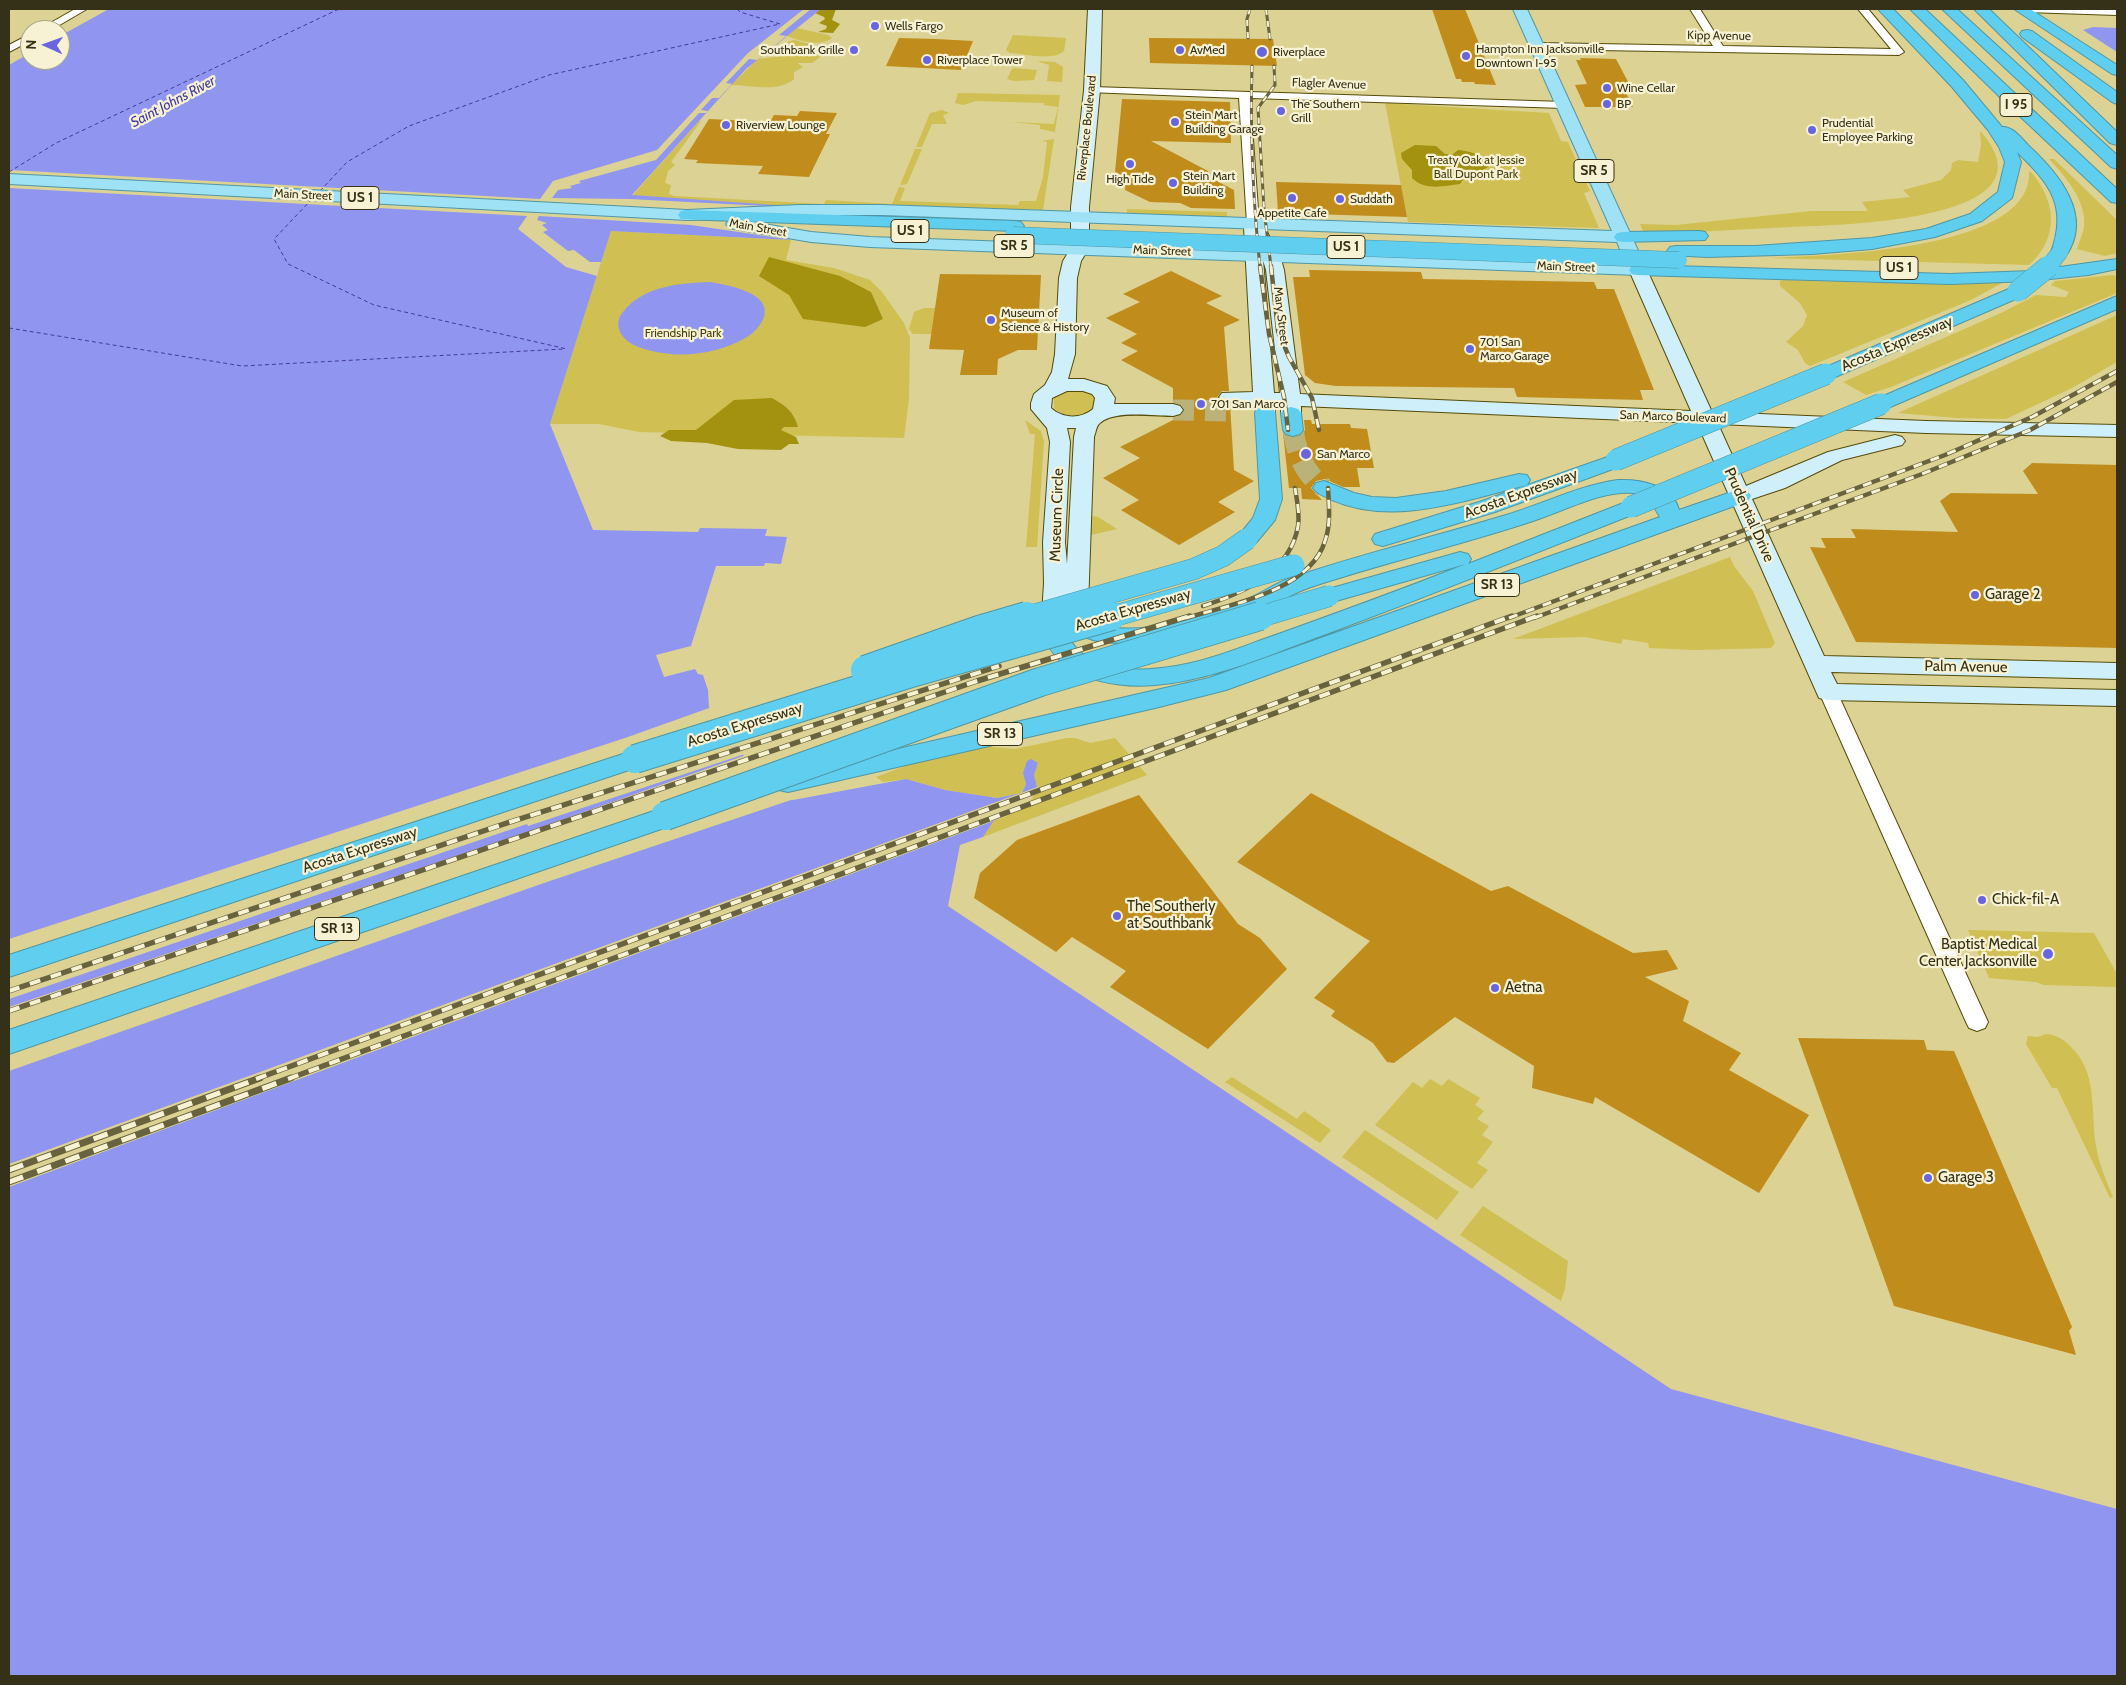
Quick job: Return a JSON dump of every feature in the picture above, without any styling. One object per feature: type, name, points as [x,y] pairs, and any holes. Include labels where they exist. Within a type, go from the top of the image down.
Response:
[{"type":"highway","points":[[1876,226],[1922,221],[1960,212],[1998,194],[2011,180],[2014,168],[2008,150],[1979,108],[1885,9]]},
{"type":"highway","name":"I 95","points":[[1917,9],[2007,97],[2117,198]]},
{"type":"highway","name":"I 95","points":[[1950,9],[2117,164]]},
{"type":"highway","points":[[1982,9],[2117,141]]},
{"type":"highway","points":[[1995,9],[2117,99]]},
{"type":"highway","points":[[2016,11],[2117,71]]},
{"type":"highway","points":[[2016,11],[2117,84]]},
{"type":"highway","name":"Acosta Expressway","points":[[9,966],[635,759],[927,668],[1294,565],[1487,507],[1616,460],[1826,374],[2018,292],[2044,272],[2060,252],[2065,240],[2068,222],[2065,203],[2059,190],[2038,164],[1979,108]]},
{"type":"highway","name":"US 1","points":[[1678,255],[1793,250],[1872,244],[1921,236],[1945,230],[1983,214],[2002,198],[2011,180]]},
{"type":"highway","name":"US 1","points":[[808,222],[1678,255],[1977,271],[2088,270],[2117,264]]},
{"type":"highway","points":[[1623,237],[1744,234]]},
{"type":"highway","points":[[1638,270],[1935,278],[2016,277],[2088,270]]},
{"type":"highway","points":[[1662,526],[1667,520],[1669,511],[1662,499],[1640,488],[1618,487],[1496,526],[1304,582],[1252,606],[1165,632],[1122,635],[1095,631],[1065,610],[1057,638],[1060,645],[1072,657],[1105,672],[1130,677],[1154,677],[1189,671],[1291,637],[1324,636],[1435,586],[1631,507],[1881,404],[2117,302]]},
{"type":"highway","points":[[635,759],[931,645],[1194,569],[1223,556],[1247,539],[1260,525],[1266,516],[1271,499],[1265,405]]},
{"type":"highway","points":[[1324,488],[1361,502],[1382,505],[1412,505],[1616,460]]},
{"type":"highway","name":"SR 13","points":[[9,1042],[665,816],[813,776],[1175,695],[1237,677],[1324,636],[1662,526],[1740,496]]},
{"type":"highway","points":[[665,816],[1058,676],[1572,527],[1631,507]]},
{"type":"main road","name":"Riverplace Boulevard","points":[[1080,248],[1080,218],[1092,90],[1096,9]]},
{"type":"main road","name":"Prudential Drive","points":[[1520,9],[1828,692]]},
{"type":"main road","name":"Main Street","points":[[9,179],[808,222],[892,210],[1623,237]]},
{"type":"main road","name":"Main Street","points":[[687,216],[808,222],[875,242],[1080,248],[1638,270]]},
{"type":"main road","name":"Mary Street","points":[[1253,224],[1262,255],[1265,405]]},
{"type":"main road","points":[[1432,231],[1438,262]]},
{"type":"main road","points":[[1560,236],[1583,242],[1595,252],[1592,262],[1569,267]]},
{"type":"main road","points":[[1080,248],[1086,258],[1088,273]]},
{"type":"main road","name":"Museum Circle","points":[[1065,610],[1055,568],[1054,550],[1060,442],[1057,428],[1043,412],[1040,402],[1047,392],[1054,387],[1064,364],[1069,272],[1073,258],[1080,248]]},
{"type":"main road","name":"Mary Street","points":[[1262,255],[1275,270],[1292,414]]},
{"type":"main road","name":"Museum Circle","points":[[1065,610],[1078,566],[1085,433],[1104,409],[1106,401],[1104,394],[1085,377],[1084,366]]},
{"type":"main road","points":[[1050,418],[1068,422],[1120,409],[1173,403],[1120,395],[1097,388],[1073,385],[1054,387]]},
{"type":"main road","name":"San Marco Boulevard","points":[[1230,404],[1265,405],[1292,414],[1708,425],[2117,431]]},
{"type":"main road","name":"San Marco Boulevard","points":[[1708,425],[1895,441],[2117,447]]},
{"type":"main road","points":[[1740,496],[1777,483],[1835,456],[1895,441]]},
{"type":"main road","points":[[1057,491],[1082,492]]},
{"type":"main road","points":[[1055,568],[1078,566]]},
{"type":"main road","name":"Palm Avenue","points":[[1816,664],[2117,671]]},
{"type":"main road","points":[[1939,694],[1954,686],[1977,682],[2090,684],[2117,679]]},
{"type":"main road","name":"Palm Avenue","points":[[1828,692],[2117,698]]},
{"type":"street","points":[[62,20],[82,9]]},
{"type":"street","points":[[1695,9],[1720,49]]},
{"type":"street","name":"Kipp Avenue","points":[[1537,46],[1899,52],[1863,9]]},
{"type":"street","points":[[2026,9],[2117,12]]},
{"type":"street","points":[[9,49],[20,43]]},
{"type":"street","name":"Flagler Avenue","points":[[1092,90],[1564,105]]},
{"type":"street","name":"Mary Street","points":[[1244,94],[1253,224]]},
{"type":"street","name":"Prudential Drive","points":[[1828,692],[1977,1022]]},
{"type":"green space","points":[[821,9],[836,9],[832,20],[840,24],[833,33],[818,32],[826,29],[827,26],[819,23],[825,19],[824,17],[815,13]]},
{"type":"green space","points":[[797,28],[828,35],[832,38],[816,43],[787,36]]},
{"type":"green space","points":[[1013,35],[1066,38],[1064,51],[1053,56],[1010,53],[1006,50]]},
{"type":"green space","points":[[794,40],[810,44],[806,47],[807,51],[781,53],[791,46],[787,42]]},
{"type":"green space","points":[[816,54],[820,57],[812,63],[797,63],[803,67],[794,72],[794,79],[788,83],[772,87],[731,85],[758,59]]},
{"type":"green space","points":[[1037,61],[1055,62],[1063,67],[1062,82],[1047,81],[1049,65]]},
{"type":"green space","points":[[1012,69],[1037,70],[1034,80],[1014,81],[1007,79]]},
{"type":"green space","points":[[958,93],[1060,95],[1055,132],[1040,129],[1040,125],[1011,122],[1054,124],[1058,107],[1044,105],[1044,103],[976,101],[963,105],[955,103]]},
{"type":"green space","name":"Treaty Oak at Jessie Ball Dupont Park","points":[[1385,103],[1549,113],[1561,141],[1568,142],[1590,191],[1584,193],[1599,228],[1408,222]]},
{"type":"green space","points":[[942,110],[949,113],[943,115],[947,124],[932,124],[922,147],[916,147],[930,113]]},
{"type":"green space","points":[[701,121],[671,162],[675,165],[668,171],[665,183],[671,185],[669,194],[674,196],[824,204],[826,200],[892,204],[899,187],[905,188],[900,201],[1018,205],[1020,201],[1036,201],[1043,177],[1047,142],[1042,141],[1054,139],[1043,210],[895,205],[804,207],[632,196]]},
{"type":"green space","points":[[1980,131],[1997,161],[1991,185],[1967,201],[1932,213],[1849,224],[1675,233],[1646,232],[1643,231],[1640,224],[1676,225],[1811,211],[1868,211],[1862,202],[1910,197],[1903,190],[1941,180],[1951,170],[1952,163],[1958,160],[1978,162],[1981,145]]},
{"type":"green space","points":[[1415,145],[1436,146],[1445,154],[1453,154],[1458,150],[1471,152],[1486,160],[1489,163],[1488,167],[1472,176],[1465,177],[1460,184],[1435,187],[1423,185],[1412,178],[1412,170],[1402,159],[1401,153]]},
{"type":"green space","points":[[915,149],[922,149],[907,184],[900,185]]},
{"type":"green space","points":[[2049,159],[2054,159],[2117,220],[2117,253],[2105,256],[2077,249],[2084,227],[2082,208],[2068,181]]},
{"type":"green space","points":[[2029,171],[2041,186],[2050,207],[2051,218],[2048,238],[2029,265],[1770,258],[1877,251],[1922,244],[1963,233],[1998,218],[2022,198]]},
{"type":"green space","points":[[1127,209],[1227,212],[1227,217],[1127,214]]},
{"type":"green space","name":"Friendship Park","points":[[611,231],[791,240],[786,260],[834,268],[870,280],[882,292],[904,323],[910,338],[909,399],[904,438],[639,432],[599,424],[550,424]]},
{"type":"green space","points":[[769,257],[840,276],[871,292],[883,319],[865,327],[803,319],[789,295],[759,276]]},
{"type":"green space","points":[[2113,275],[2117,277],[2117,293],[1891,387],[1866,395],[1843,382],[2001,313],[2036,295],[2066,297],[2069,292],[2051,285],[2055,281]]},
{"type":"green space","points":[[1780,281],[1874,283],[2004,282],[1971,300],[1810,366],[1805,363],[1798,350],[1786,342],[1803,326],[1807,315],[1800,303],[1780,286]]},
{"type":"green space","points":[[924,308],[935,308],[945,334],[913,334],[909,329],[914,312]]},
{"type":"green space","points":[[2117,315],[2117,362],[2072,388],[2006,419],[1956,418],[1898,413]]},
{"type":"green space","points":[[1086,390],[1096,396],[1096,407],[1086,413],[1069,415],[1059,412],[1054,408],[1054,397],[1060,391]]},
{"type":"green space","points":[[772,398],[785,406],[794,417],[798,427],[784,427],[781,430],[796,437],[799,444],[789,444],[781,450],[738,449],[707,443],[671,441],[660,436],[669,430],[696,430],[734,400]]},
{"type":"green space","points":[[1025,420],[1041,431],[1044,441],[1037,547],[1026,547],[1035,434],[1030,434]]},
{"type":"green space","points":[[1092,516],[1098,517],[1117,529],[1087,536]]},
{"type":"green space","points":[[1730,557],[1734,566],[1753,591],[1775,643],[1771,648],[1696,650],[1649,648],[1648,643],[1623,639],[1621,644],[1585,637],[1513,639]]},
{"type":"green space","points":[[1075,738],[1090,743],[1115,738],[1147,775],[983,837],[993,822],[1030,799],[1037,787],[1034,775],[1038,763],[1023,773],[1026,784],[1022,793],[997,798],[945,790],[906,779],[883,782],[876,777],[942,752],[978,746],[1015,749]]},
{"type":"green space","points":[[1968,930],[2094,933],[2117,974],[2117,987],[2044,985],[2036,982],[1989,978]]},
{"type":"green space","points":[[2046,1034],[2056,1036],[2067,1043],[2079,1056],[2085,1067],[2092,1092],[2097,1153],[2113,1197],[2110,1198],[2057,1088],[2052,1088],[2026,1044],[2028,1036],[2038,1037]]},
{"type":"green space","points":[[1232,1077],[1297,1119],[1304,1111],[1331,1130],[1320,1143],[1225,1082]]},
{"type":"green space","points":[[1430,1079],[1442,1086],[1448,1079],[1480,1098],[1475,1105],[1484,1111],[1477,1119],[1489,1126],[1482,1135],[1493,1142],[1477,1163],[1488,1170],[1472,1189],[1375,1125],[1413,1082],[1422,1088]]},
{"type":"green space","points":[[1365,1130],[1459,1192],[1437,1220],[1342,1157]]},
{"type":"green space","points":[[1483,1206],[1568,1261],[1565,1288],[1561,1301],[1460,1235]]},
{"type":"water","name":"Saint Johns River","points":[[109,9],[821,9],[746,69],[632,195],[804,207],[791,240],[611,231],[550,424],[593,530],[698,532],[700,528],[767,529],[765,536],[787,537],[781,564],[716,566],[691,646],[656,655],[664,677],[695,669],[698,674],[703,675],[708,690],[709,707],[754,770],[793,800],[906,779],[945,790],[997,798],[1022,793],[1026,784],[1023,773],[1027,761],[1031,759],[1038,763],[1034,775],[1037,787],[1030,799],[993,822],[983,837],[960,845],[948,906],[1671,1389],[2117,1509],[2117,1676],[9,1676],[9,65],[20,59],[20,70],[70,70],[70,30]]},
{"type":"water","points":[[2093,27],[2117,28],[2117,52],[2083,30]]},
{"type":"water","points":[[710,282],[746,291],[761,301],[765,308],[764,317],[753,333],[736,343],[712,351],[686,354],[660,353],[644,349],[631,343],[621,334],[618,325],[620,316],[631,303],[641,296],[651,291],[675,285]]},
{"type":"pier","points":[[804,9],[811,9],[779,35],[787,36],[757,60],[749,59],[726,83],[732,84],[719,98],[712,98],[701,110],[708,111],[706,113],[699,113],[656,160],[579,181],[581,183],[570,186],[572,188],[558,190],[552,198],[629,199],[806,208],[793,240],[691,225],[539,216],[537,220],[547,223],[542,225],[548,230],[543,232],[568,251],[574,250],[590,262],[601,262],[597,276],[566,267],[518,229],[527,216],[9,188],[9,170],[540,199],[553,181],[657,150],[748,53]]},
{"type":"pier","points":[[712,707],[739,745],[729,749],[740,746],[745,754],[528,826],[527,824],[9,999],[9,939],[625,738]]},
{"type":"pier","points":[[746,755],[756,769],[793,798],[803,796],[544,883],[9,1071],[9,1007],[530,831]]},
{"type":"pier","points":[[1040,786],[1031,800],[1007,816],[9,1187],[9,1164]]},
{"type":"building","name":"Hampton Inn Jacksonville Downtown I-95","points":[[1432,9],[1465,9],[1496,85],[1475,84],[1474,82],[1462,82],[1461,79],[1456,79]]},
{"type":"building","name":"Riverplace Tower","points":[[899,38],[973,41],[961,70],[886,66]]},
{"type":"building","name":"AvMed","points":[[1149,38],[1273,39],[1277,66],[1150,63]]},
{"type":"building","points":[[1580,58],[1616,59],[1634,93],[1626,93],[1633,107],[1585,107],[1575,85],[1587,84],[1576,60],[1581,60]]},
{"type":"building","points":[[1122,99],[1230,102],[1231,143],[1151,141],[1208,171],[1209,177],[1234,190],[1235,209],[1191,208],[1180,203],[1150,202],[1125,190],[1126,177],[1115,172]]},
{"type":"building","points":[[800,111],[837,113],[826,134],[830,134],[809,177],[758,174],[763,166],[696,163],[698,160],[684,159],[709,119],[770,122],[774,115],[797,116]]},
{"type":"building","name":"Suddath","points":[[1276,182],[1401,185],[1407,217],[1278,213]]},
{"type":"building","name":"701 San Marco Garage","points":[[1309,270],[1421,272],[1423,279],[1594,282],[1597,289],[1614,289],[1654,390],[1640,390],[1643,400],[1517,397],[1514,388],[1336,386],[1315,383],[1305,375],[1293,277],[1310,277]]},
{"type":"building","name":"701 San Marco","points":[[1171,271],[1222,296],[1206,303],[1240,320],[1224,327],[1229,391],[1222,391],[1217,397],[1222,403],[1230,404],[1234,470],[1254,481],[1218,502],[1235,512],[1179,545],[1121,510],[1139,500],[1103,478],[1140,458],[1120,447],[1181,416],[1185,410],[1181,404],[1173,402],[1173,388],[1121,360],[1138,351],[1121,343],[1137,334],[1106,318],[1140,302],[1123,294]]},
{"type":"building","name":"Museum of Science & History","points":[[940,274],[1041,275],[1037,350],[1018,350],[998,359],[997,375],[960,375],[964,350],[929,349]]},
{"type":"building","name":"San Marco","points":[[1304,420],[1311,420],[1312,424],[1350,424],[1351,428],[1367,429],[1374,468],[1357,468],[1360,487],[1343,487],[1325,479],[1316,481],[1311,488],[1322,500],[1302,499],[1301,488],[1289,488],[1283,433],[1292,438],[1301,436],[1305,430]]},
{"type":"building","name":"Garage 2","points":[[2032,463],[2117,465],[2117,648],[1856,642],[1810,547],[1826,548],[1821,538],[1856,538],[1851,529],[1958,532],[1940,501],[1951,493],[2038,494],[2023,471]]},
{"type":"building","name":"Aetna","points":[[1311,793],[1491,891],[1508,886],[1633,953],[1667,950],[1678,969],[1645,977],[1689,1001],[1683,1021],[1741,1053],[1729,1070],[1809,1115],[1759,1193],[1595,1097],[1593,1104],[1532,1088],[1534,1066],[1455,1017],[1394,1063],[1387,1062],[1373,1043],[1331,1016],[1335,1011],[1314,998],[1370,941],[1237,862]]},
{"type":"building","name":"The Southerly at Southbank","points":[[1139,795],[1238,924],[1260,938],[1287,969],[1208,1049],[1110,987],[1126,971],[1072,937],[1056,952],[974,898],[980,873],[1017,840]]},
{"type":"building","name":"Garage 3","points":[[1798,1038],[1924,1040],[1927,1050],[1954,1051],[2072,1327],[2069,1331],[2076,1355],[1894,1306]]},
{"type":"ferry route","points":[[9,172],[56,143],[339,9]]},
{"type":"ferry route","points":[[320,191],[347,162],[409,126],[549,75],[780,24],[740,12],[737,9]]},
{"type":"ferry route","points":[[312,199],[274,239],[288,264],[374,305],[567,349]]},
{"type":"ferry route","points":[[9,328],[242,366],[564,349]]},
{"type":"tunnel","points":[[1173,410],[1230,411]]},
{"type":"tunnel","points":[[1293,430],[1302,462],[1311,476],[1324,488]]},
{"type":"railway","points":[[1248,38],[1247,19],[1250,9]]},
{"type":"railway","points":[[1266,9],[1270,39]]},
{"type":"railway","points":[[1252,66],[1251,116],[1260,267]]},
{"type":"railway","points":[[1271,267],[1264,209],[1258,108],[1275,85],[1274,66]]},
{"type":"railway","points":[[1260,266],[1269,334],[1284,397],[1288,430]]},
{"type":"railway","points":[[1271,266],[1278,331],[1289,357],[1312,398],[1319,430]]},
{"type":"railway","points":[[1509,618],[1945,455],[2032,417],[2117,371]]},
{"type":"railway","points":[[1534,618],[1922,474],[2030,430],[2117,382]]},
{"type":"railway","points":[[1203,606],[1234,595],[1275,569],[1293,542],[1298,526],[1295,488]]},
{"type":"railway","points":[[1186,618],[1266,593],[1286,584],[1303,572],[1316,558],[1327,535],[1329,522],[1328,488]]},
{"type":"railway","points":[[9,1011],[977,681],[1190,616]]},
{"type":"railway","points":[[256,1079],[1512,616]]},
{"type":"railway","points":[[288,1079],[1537,616]]},
{"type":"railway","points":[[9,991],[507,823],[999,666]]},
{"type":"railway","points":[[9,1170],[260,1078]]},
{"type":"railway","points":[[9,1182],[291,1078]]},
{"type":"place","name":"Wells Fargo","points":[[875,26]]},
{"type":"place","name":"Southbank Grille","points":[[854,50]]},
{"type":"place","name":"AvMed","points":[[1180,50]]},
{"type":"place","name":"Riverplace","points":[[1262,52]]},
{"type":"place","name":"Hampton Inn Jacksonville Downtown I-95","points":[[1466,56]]},
{"type":"place","name":"Riverplace Tower","points":[[927,60]]},
{"type":"place","name":"Wine Cellar","points":[[1607,88]]},
{"type":"place","name":"BP","points":[[1607,104]]},
{"type":"place","name":"The Southern Grill","points":[[1281,111]]},
{"type":"place","name":"Stein Mart Building Garage","points":[[1175,122]]},
{"type":"place","name":"Riverview Lounge","points":[[726,125]]},
{"type":"place","name":"Prudential Employee Parking","points":[[1812,130]]},
{"type":"place","name":"High Tide","points":[[1130,164]]},
{"type":"place","name":"Stein Mart Building","points":[[1173,183]]},
{"type":"place","name":"Appetite Cafe","points":[[1292,198]]},
{"type":"place","name":"Suddath","points":[[1340,199]]},
{"type":"place","name":"Museum of Science & History","points":[[991,320]]},
{"type":"place","name":"701 San Marco Garage","points":[[1470,349]]},
{"type":"place","name":"701 San Marco","points":[[1201,404]]},
{"type":"place","name":"San Marco","points":[[1306,454]]},
{"type":"place","name":"Garage 2","points":[[1975,595]]},
{"type":"place","name":"Chick-fil-A","points":[[1982,900]]},
{"type":"place","name":"The Southerly at Southbank","points":[[1117,916]]},
{"type":"place","name":"Baptist Medical Center Jacksonville","points":[[2048,954]]},
{"type":"place","name":"Aetna","points":[[1495,988]]},
{"type":"place","name":"Garage 3","points":[[1928,1178]]}]
